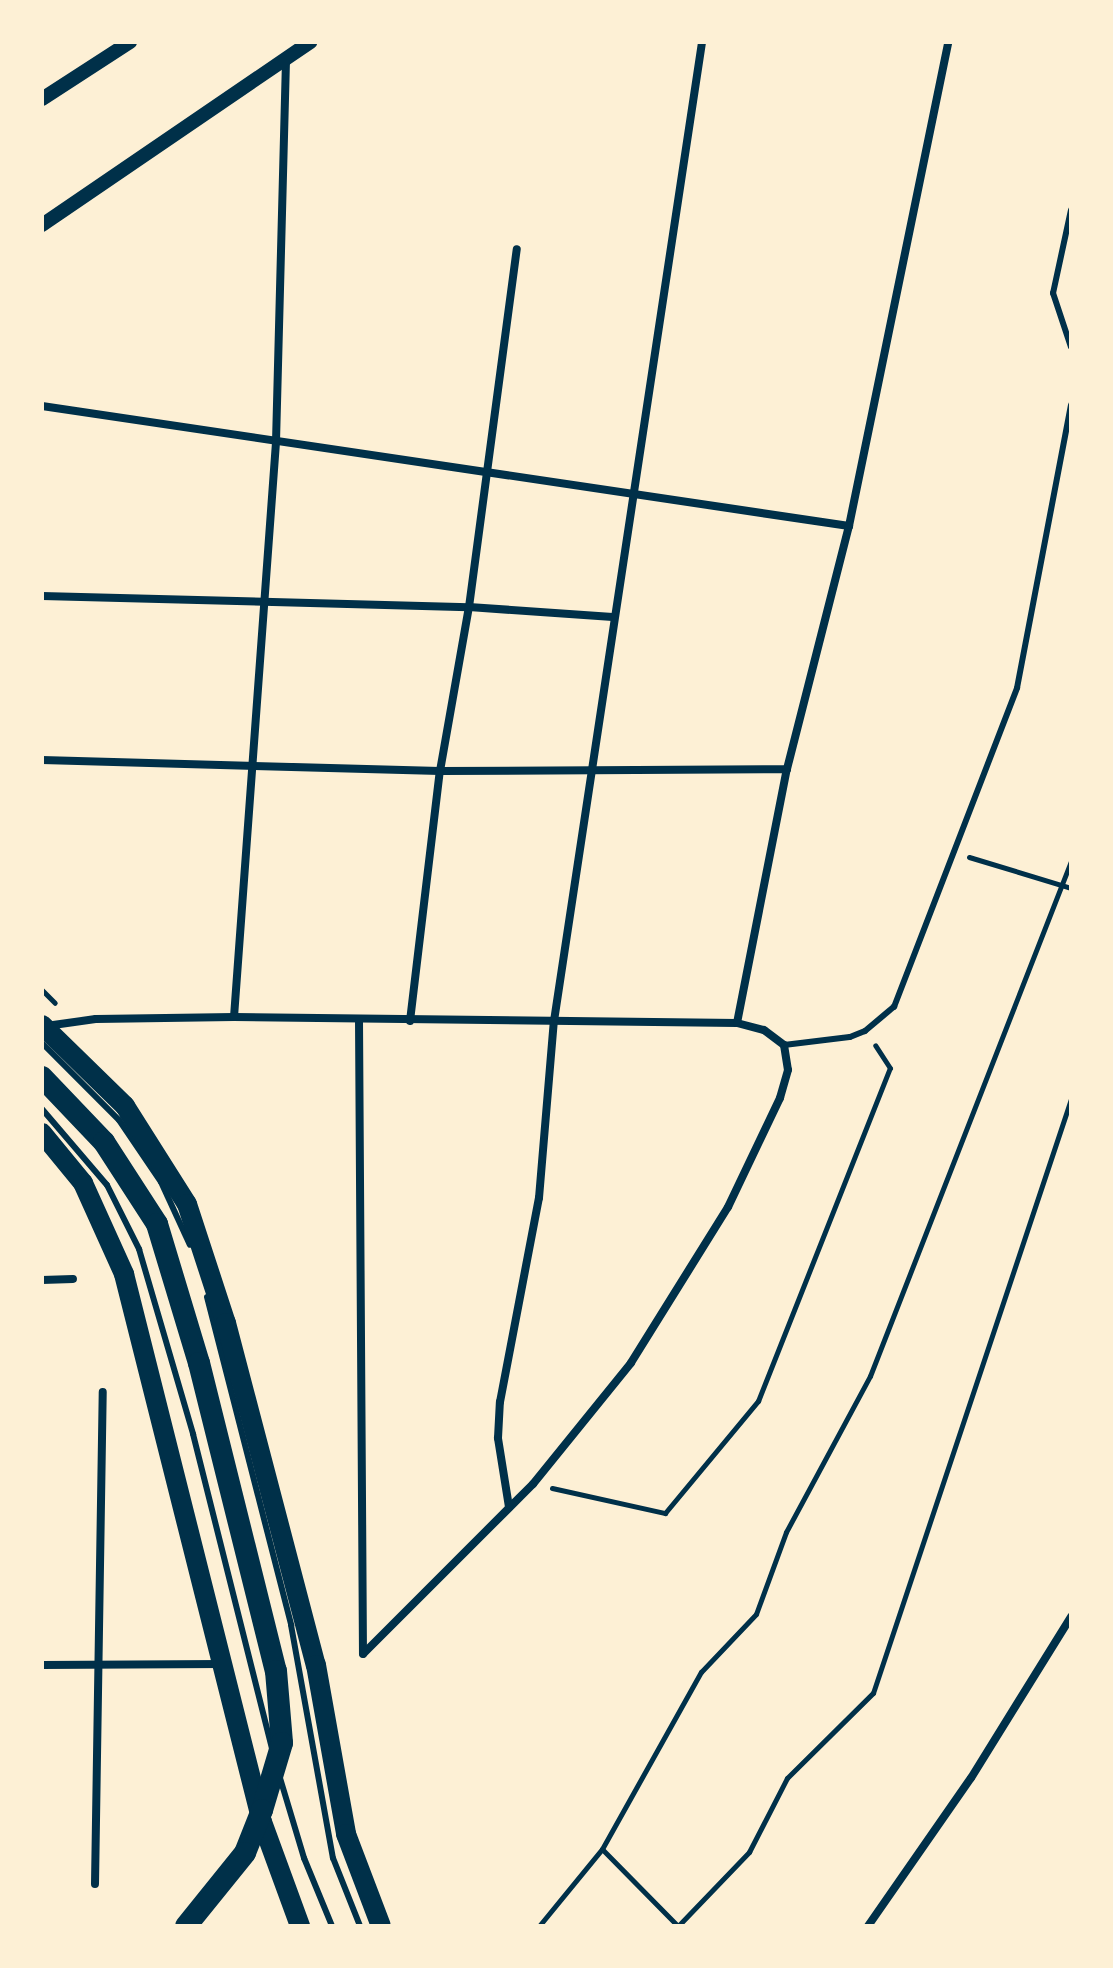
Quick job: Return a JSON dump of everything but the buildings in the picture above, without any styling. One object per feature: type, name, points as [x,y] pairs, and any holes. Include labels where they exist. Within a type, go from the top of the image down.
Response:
[{"type":"highway","points":[[42,1077],[104,1142],[157,1224],[199,1363],[276,1671],[282,1743],[245,1853],[186,1926]]},
{"type":"main road","points":[[43,1031],[143,1128],[197,1231],[316,1665],[346,1834],[381,1926]]},
{"type":"main road","points":[[42,1133],[83,1183],[124,1274],[262,1822],[300,1926]]},
{"type":"street","points":[[42,99],[130,42]]},
{"type":"street","points":[[42,225],[310,42]]},
{"type":"street","points":[[509,1507],[498,1438],[500,1402],[539,1198],[554,1021],[631,490],[702,42]]},
{"type":"street","points":[[737,1023],[787,769],[849,526],[948,42]]},
{"type":"street","points":[[234,1017],[276,442],[286,58]]},
{"type":"street","points":[[410,1021],[440,771],[469,607],[517,249]]},
{"type":"street","points":[[42,406],[276,442],[631,490],[849,526]]},
{"type":"street","points":[[42,596],[469,607],[613,617]]},
{"type":"street","points":[[42,760],[440,771],[787,769]]},
{"type":"street","points":[[43,1031],[96,1019],[234,1017],[737,1023],[764,1030],[784,1045],[788,1070],[780,1098],[728,1207],[631,1363],[533,1484],[363,1654],[359,1020]]},
{"type":"street","points":[[42,1280],[73,1279]]},
{"type":"street","points":[[95,1884],[103,1392]]},
{"type":"street","points":[[868,1926],[971,1778],[1071,1617]]},
{"type":"street","points":[[42,1665],[223,1664]]},
{"type":"lane","points":[[1071,210],[1053,293],[1071,347]]},
{"type":"lane","points":[[784,1045],[865,1031],[894,1007],[957,854],[1017,688],[1071,405]]},
{"type":"lane","points":[[43,1031],[119,1120],[161,1182],[202,1274],[291,1625],[333,1858],[360,1926]]},
{"type":"lane","points":[[42,1109],[107,1185],[139,1249],[193,1434],[249,1669],[304,1858],[332,1926]]},
{"type":"path","points":[[957,854],[1071,888]]},
{"type":"path","points":[[539,1926],[602,1849],[701,1672],[756,1614],[786,1532],[870,1376],[1071,861]]},
{"type":"path","points":[[533,1484],[665,1513],[758,1401],[890,1068],[865,1031]]},
{"type":"path","points":[[602,1849],[678,1926],[749,1852],[787,1778],[873,1693],[1071,1099]]}]
